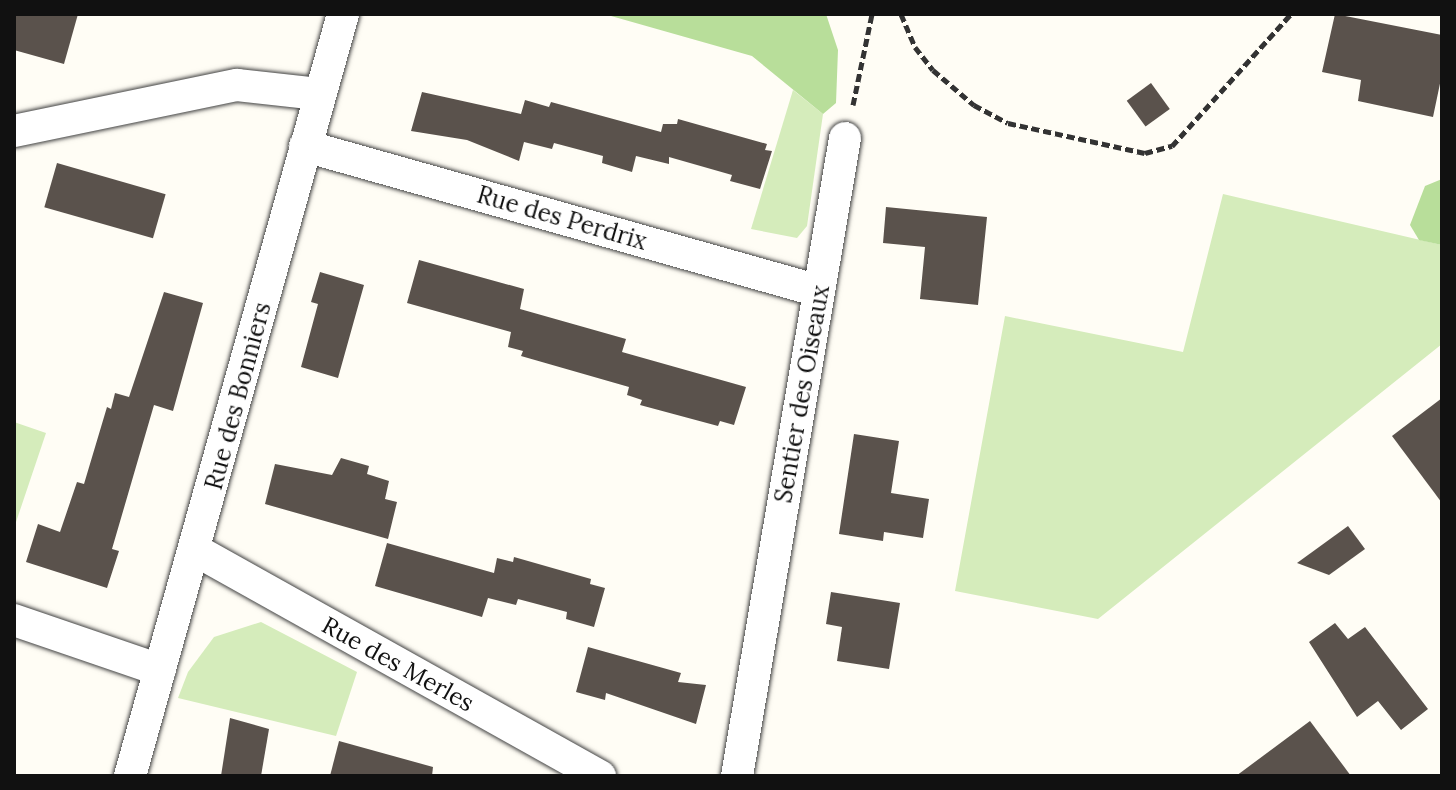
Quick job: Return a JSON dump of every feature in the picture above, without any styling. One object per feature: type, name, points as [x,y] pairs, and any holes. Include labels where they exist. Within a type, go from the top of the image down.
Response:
[{"type":"street","name":"Rue des Bonniers","points":[[130,776],[197,551],[343,14]]},
{"type":"street","points":[[14,131],[237,85],[319,94]]},
{"type":"street","name":"Sentier des Oiseaux","points":[[737,776],[845,138]]},
{"type":"street","name":"Rue des Perdrix","points":[[305,146],[819,291]]},
{"type":"street","name":"Rue des Merles","points":[[197,551],[600,776]]},
{"type":"street","points":[[14,620],[160,670]]},
{"type":"path","points":[[845,138],[872,14]]},
{"type":"path","points":[[901,14],[915,47],[933,70],[974,105],[1008,123],[1145,153],[1172,146],[1291,14]]},
{"type":"green space","points":[[604,14],[826,14],[838,50],[836,103],[823,114],[752,56]]},
{"type":"green space","points":[[793,90],[823,114],[807,226],[797,238],[751,229]]},
{"type":"green space","points":[[1442,179],[1442,245],[1419,240],[1410,225],[1425,186]]},
{"type":"green space","points":[[1223,194],[1442,245],[1442,344],[1098,619],[955,591],[1005,316],[1183,352]]},
{"type":"green space","points":[[14,422],[46,433],[14,528]]},
{"type":"green space","points":[[261,622],[357,672],[336,736],[178,698],[188,672],[214,637]]},
{"type":"building","points":[[14,14],[78,14],[64,64],[14,50]]},
{"type":"building","points":[[1335,14],[1442,35],[1442,74],[1433,117],[1358,101],[1361,80],[1322,72]]},
{"type":"building","points":[[1151,83],[1170,109],[1146,127],[1127,101]]},
{"type":"building","points":[[422,92],[521,114],[525,100],[549,107],[551,102],[661,132],[663,124],[677,124],[678,119],[767,144],[765,150],[772,151],[760,189],[730,181],[732,175],[669,157],[669,164],[636,156],[632,172],[602,163],[603,156],[554,143],[552,149],[524,142],[519,161],[467,140],[411,131]]},
{"type":"building","points":[[57,163],[166,194],[153,238],[44,207]]},
{"type":"building","points":[[886,207],[987,217],[978,305],[920,299],[925,247],[883,243]]},
{"type":"building","points":[[419,260],[524,289],[520,309],[626,339],[622,352],[746,387],[734,425],[720,421],[718,426],[640,405],[642,400],[627,395],[629,387],[521,356],[523,351],[508,347],[511,332],[407,303]]},
{"type":"building","points":[[320,272],[364,285],[338,378],[301,367],[318,304],[311,302]]},
{"type":"building","points":[[164,292],[203,303],[173,411],[154,405],[112,549],[119,551],[107,588],[26,562],[38,524],[60,532],[77,482],[84,484],[107,407],[111,409],[115,393],[129,397]]},
{"type":"building","points":[[1442,398],[1442,503],[1392,436]]},
{"type":"building","points":[[854,434],[899,441],[891,493],[929,499],[923,538],[884,532],[883,541],[839,534]]},
{"type":"building","points":[[341,458],[369,466],[367,474],[389,481],[385,499],[397,502],[388,539],[265,504],[275,464],[332,475]]},
{"type":"building","points":[[1348,526],[1365,549],[1329,575],[1297,563]]},
{"type":"building","points":[[387,543],[494,573],[497,558],[513,562],[514,557],[591,579],[590,584],[605,588],[594,627],[566,619],[567,612],[518,599],[516,605],[488,598],[482,617],[375,586]]},
{"type":"building","points":[[831,592],[900,603],[889,669],[837,661],[842,627],[826,624]]},
{"type":"building","points":[[1335,623],[1348,639],[1365,627],[1428,709],[1401,730],[1378,701],[1357,717],[1309,642]]},
{"type":"building","points":[[588,647],[681,673],[678,682],[706,685],[696,724],[606,693],[605,700],[576,692]]},
{"type":"building","points":[[230,718],[269,729],[261,776],[221,776]]},
{"type":"building","points":[[1310,721],[1351,776],[1236,776]]},
{"type":"building","points":[[339,741],[433,767],[432,776],[330,776]]}]
